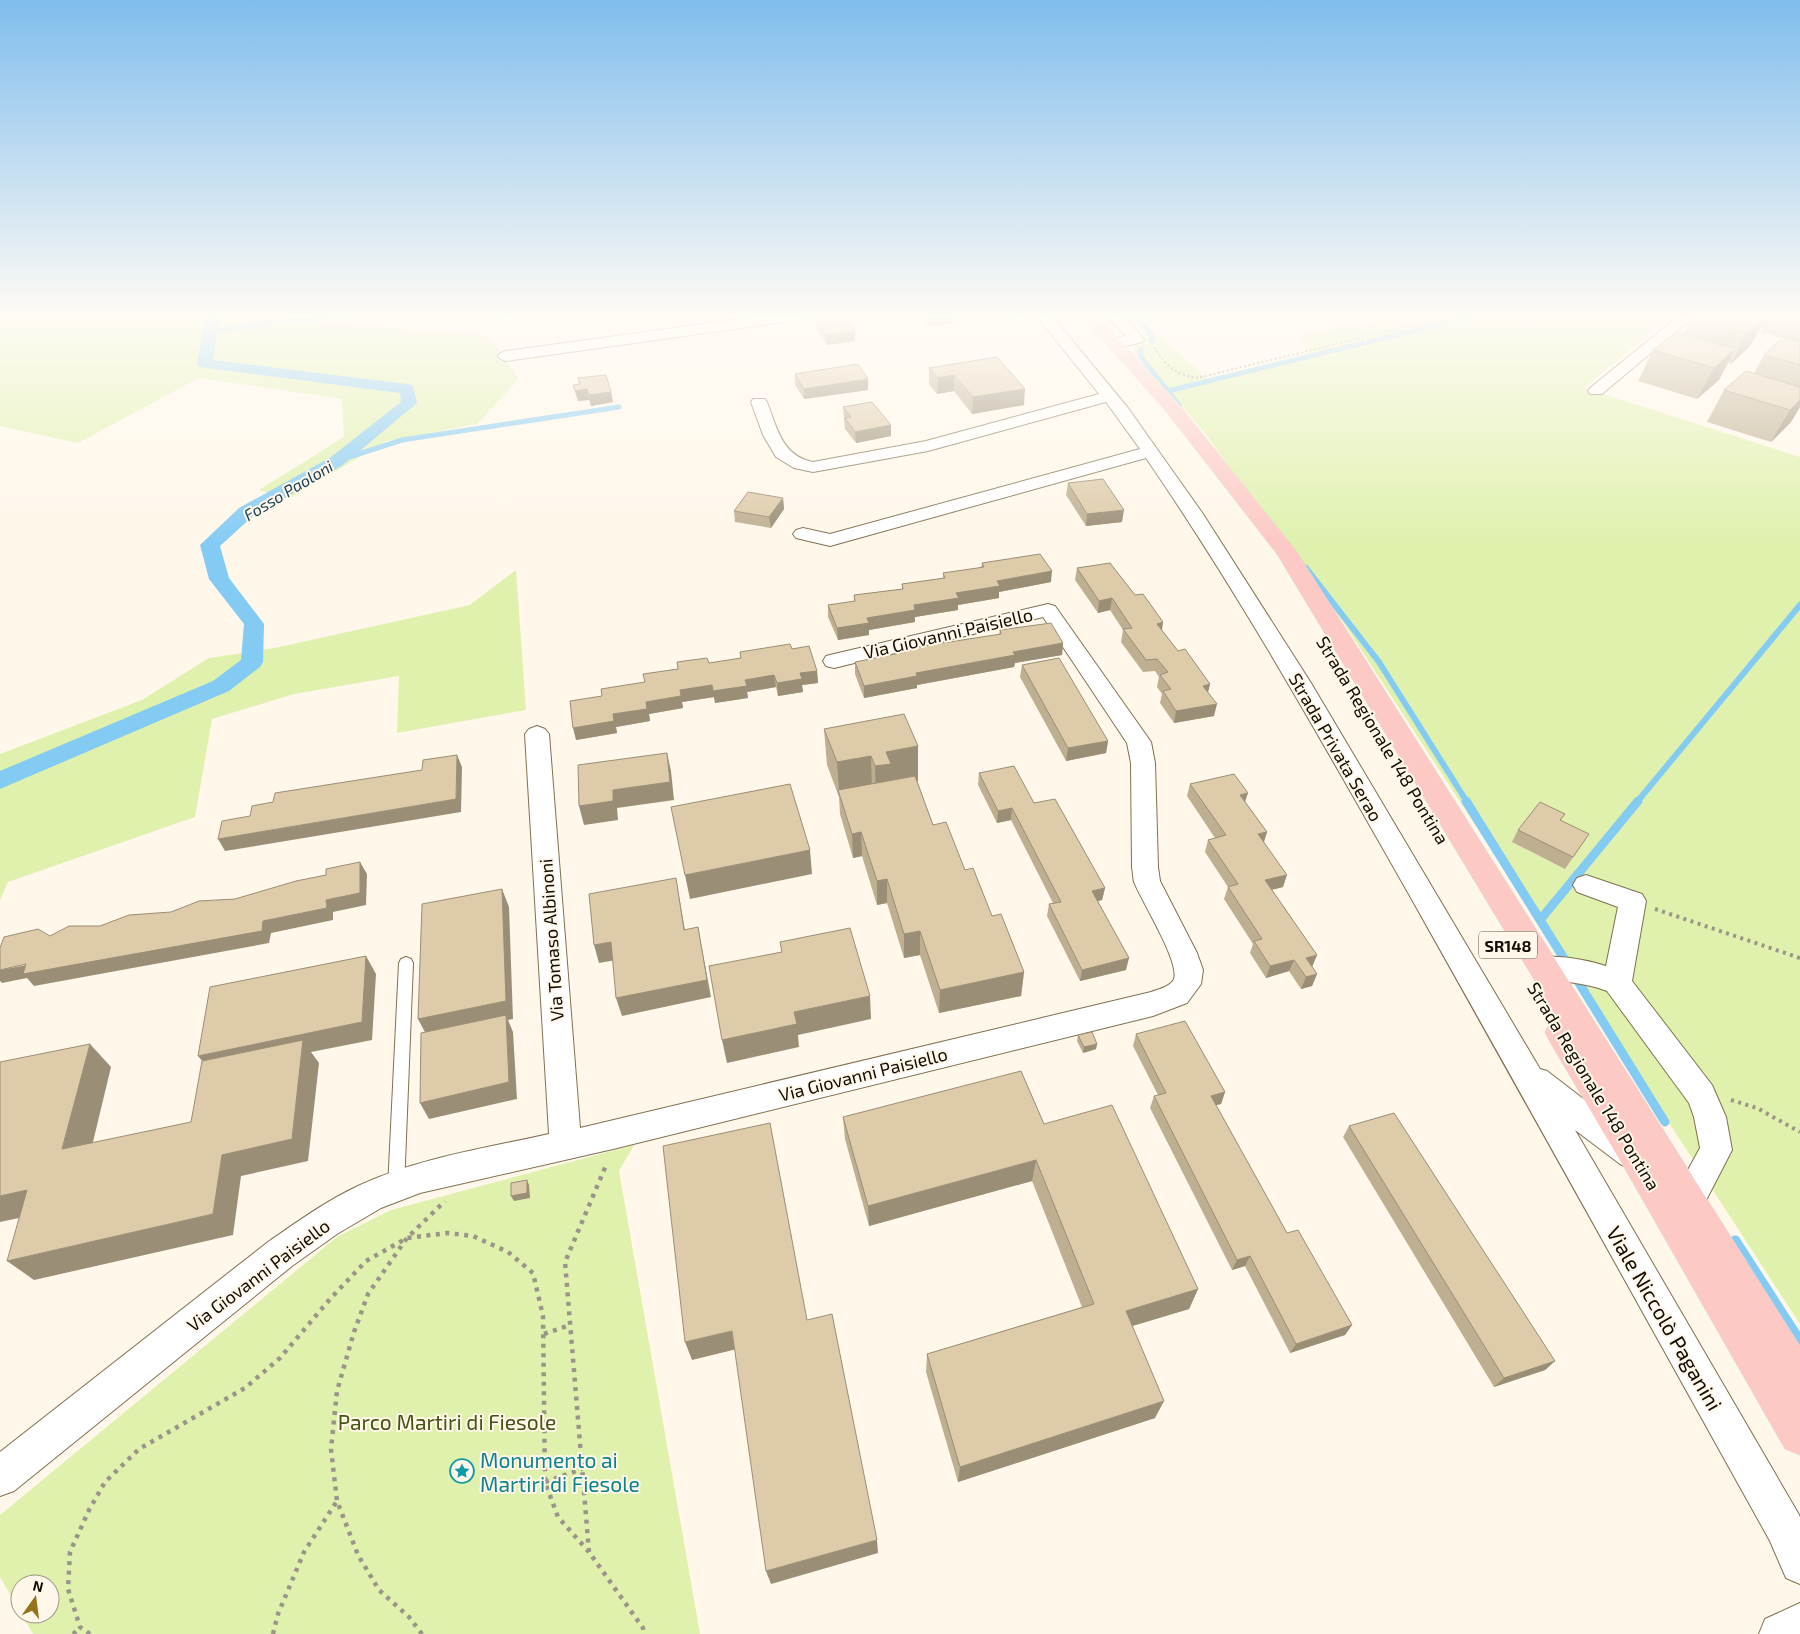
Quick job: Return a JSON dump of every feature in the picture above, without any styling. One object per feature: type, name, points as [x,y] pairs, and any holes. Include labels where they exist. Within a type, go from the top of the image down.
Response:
[{"type":"main road","name":"Strada Regionale 148 Pontina","points":[[1158,391],[1286,552],[1800,1383]]},
{"type":"main road","name":"Strada Regionale 148 Pontina","points":[[1211,459],[1641,1162],[1800,1434]]},
{"type":"street","name":"Strada Privata Serao","points":[[1106,391],[1194,514],[1300,683],[1526,1073],[1641,1162]]},
{"type":"street","points":[[759,402],[777,449],[788,460],[799,466],[813,468],[928,446],[1110,396]]},
{"type":"street","points":[[802,534],[830,540],[1150,452]]},
{"type":"street","name":"Via Giovanni Paisiello","points":[[3,1468],[280,1254],[325,1223],[362,1202],[420,1178],[566,1146],[1153,1004],[1178,995],[1187,984],[1189,970],[1183,953],[1147,881],[1145,867],[1143,763],[1140,742],[1048,610],[834,661]]},
{"type":"street","name":"Via Tomaso Albinoni","points":[[536,734],[566,1146]]},
{"type":"street","points":[[1586,885],[1634,902],[1606,979],[1701,1095],[1710,1117],[1716,1150],[1688,1201]]},
{"type":"street","name":"Strada Regionale 148 Pontina","points":[[1544,967],[1606,979]]},
{"type":"street","name":"Viale Niccolò Paganini","points":[[1526,1073],[1784,1527],[1800,1564]]},
{"type":"street","points":[[1780,1634],[1796,1628],[1800,1624]]},
{"type":"lane","points":[[396,1188],[406,963]]},
{"type":"path","points":[[1634,902],[1800,958]]},
{"type":"path","points":[[1701,1095],[1727,1098],[1757,1108],[1800,1132]]},
{"type":"path","points":[[589,1552],[565,1262],[611,1155]]},
{"type":"path","points":[[422,1634],[409,1617],[379,1590],[358,1555],[337,1501],[331,1449],[337,1392],[354,1332],[368,1294],[407,1238],[448,1198]]},
{"type":"path","points":[[90,1634],[80,1628],[68,1589],[70,1552],[89,1510],[105,1482],[139,1449],[245,1388],[280,1358],[330,1299],[366,1261],[407,1238],[447,1233],[473,1236],[508,1252],[532,1273],[543,1316],[545,1482],[558,1517],[589,1552],[643,1628],[644,1634]]},
{"type":"path","points":[[544,1334],[570,1325]]},
{"type":"path","points":[[545,1482],[582,1469]]},
{"type":"path","points":[[272,1634],[278,1614],[304,1552],[337,1501]]},
{"type":"path","points":[[73,1634],[80,1628]]},
{"type":"green space","points":[[0,391],[174,391],[78,443],[0,426]]},
{"type":"green space","points":[[289,391],[508,391],[477,424],[387,441],[290,498],[259,490],[344,437],[342,399]]},
{"type":"green space","points":[[1169,391],[1594,391],[1800,457],[1800,1324],[1345,625],[1204,432]]},
{"type":"green space","points":[[516,570],[526,710],[397,733],[399,676],[294,694],[212,719],[195,817],[8,882],[0,900],[0,754],[142,700],[209,658],[275,648],[470,605]]},
{"type":"green space","name":"Parco Martiri di Fiesole","points":[[634,1145],[619,1171],[700,1634],[33,1634],[27,1624],[60,1624],[60,1574],[10,1574],[10,1594],[0,1577],[0,1515],[337,1237],[391,1210]]},
{"type":"building","points":[[588,391],[611,392],[589,395]]},
{"type":"building","points":[[968,391],[1010,391],[973,397]]},
{"type":"building","points":[[1728,391],[1800,391],[1800,400],[1790,410]]},
{"type":"building","points":[[872,402],[891,425],[855,432],[845,418],[851,417],[843,407]]},
{"type":"building","points":[[1103,479],[1124,510],[1087,514],[1068,483]]},
{"type":"building","points":[[748,492],[783,498],[769,517],[734,511]]},
{"type":"building","points":[[1040,554],[1052,571],[997,581],[1000,586],[956,593],[959,598],[914,605],[915,610],[867,618],[869,623],[837,628],[828,605],[855,601],[854,595],[903,589],[902,584],[945,578],[943,573],[984,567],[982,563]]},
{"type":"building","points":[[1110,563],[1135,595],[1143,594],[1163,622],[1157,624],[1178,651],[1185,649],[1210,684],[1203,686],[1217,704],[1176,711],[1163,691],[1171,689],[1160,675],[1168,672],[1157,659],[1146,660],[1123,629],[1132,628],[1112,598],[1099,601],[1077,568]]},
{"type":"building","points":[[1051,623],[1063,643],[1013,652],[1015,655],[916,673],[917,676],[864,686],[855,662],[905,652],[904,649],[1001,634],[1000,630]]},
{"type":"building","points":[[790,644],[792,649],[809,646],[817,671],[800,673],[802,679],[777,683],[774,675],[745,680],[747,686],[713,691],[712,685],[680,690],[681,696],[646,702],[647,709],[613,714],[614,721],[573,728],[570,701],[602,696],[601,689],[645,682],[643,674],[678,669],[677,662],[707,658],[709,663],[741,658],[740,652]]},
{"type":"building","points":[[1059,658],[1108,741],[1068,748],[1022,665]]},
{"type":"building","points":[[904,714],[918,746],[886,752],[891,764],[875,766],[871,756],[837,762],[824,729]]},
{"type":"building","points":[[667,753],[670,782],[613,790],[613,801],[579,806],[578,765]]},
{"type":"building","points":[[457,755],[456,799],[218,839],[222,821],[250,816],[252,806],[273,802],[275,793],[422,770],[423,760]]},
{"type":"building","points":[[1014,766],[1034,803],[1055,799],[1105,888],[1092,891],[1129,958],[1082,970],[1049,904],[1061,902],[1012,808],[998,811],[979,773]]},
{"type":"building","points":[[1234,774],[1248,793],[1240,795],[1267,832],[1258,834],[1287,875],[1265,880],[1317,955],[1306,958],[1317,974],[1306,977],[1294,960],[1270,966],[1254,941],[1262,939],[1228,887],[1238,884],[1208,840],[1226,835],[1190,784]]},
{"type":"building","points":[[915,776],[933,825],[946,822],[965,870],[973,868],[992,916],[1001,914],[1024,972],[940,990],[920,931],[904,934],[887,879],[877,881],[861,832],[852,834],[838,790]]},
{"type":"building","points":[[790,784],[810,850],[685,875],[671,807]]},
{"type":"building","points":[[1540,802],[1565,814],[1560,820],[1589,834],[1573,857],[1518,830]]},
{"type":"building","points":[[360,862],[360,893],[326,900],[327,908],[263,921],[262,931],[23,974],[26,964],[0,970],[0,948],[4,937],[38,929],[50,936],[69,926],[100,926],[129,915],[171,912],[199,901],[235,899],[296,881],[326,875],[326,869]]},
{"type":"building","points":[[676,878],[684,930],[698,927],[707,980],[616,998],[611,942],[594,945],[589,894]]},
{"type":"building","points":[[502,889],[506,1001],[418,1019],[422,904]]},
{"type":"building","points":[[850,928],[870,996],[794,1012],[797,1024],[722,1040],[709,966],[782,952],[780,942]]},
{"type":"building","points":[[366,956],[362,1022],[198,1056],[210,987]]},
{"type":"building","points":[[506,1015],[509,1082],[420,1103],[421,1033]]},
{"type":"building","points":[[1185,1021],[1225,1092],[1211,1096],[1287,1233],[1298,1230],[1352,1325],[1296,1344],[1250,1256],[1237,1260],[1154,1096],[1166,1093],[1136,1034]]},
{"type":"building","points":[[1092,1032],[1097,1044],[1084,1047],[1078,1035]]},
{"type":"building","points":[[303,1040],[292,1139],[222,1155],[213,1214],[7,1261],[27,1190],[0,1196],[0,1062],[90,1044],[62,1149],[191,1122],[202,1061]]},
{"type":"building","points":[[1021,1071],[1044,1124],[1112,1105],[1198,1289],[1126,1311],[1164,1401],[960,1467],[927,1354],[1094,1304],[1036,1160],[868,1206],[843,1117]]},
{"type":"building","points":[[1394,1113],[1555,1361],[1504,1378],[1349,1126]]},
{"type":"building","points":[[770,1123],[807,1320],[832,1314],[877,1540],[766,1571],[732,1331],[685,1342],[663,1146]]},
{"type":"building","points":[[527,1180],[527,1193],[511,1196],[511,1183]]},
{"type":"waterway","name":"Fosso Paoloni","points":[[0,781],[221,686],[252,662],[254,624],[219,579],[210,545],[246,512],[337,461],[409,403],[407,391]]},
{"type":"waterway","points":[[1168,391],[1179,405]]},
{"type":"waterway","points":[[337,461],[402,440],[619,407]]},
{"type":"waterway","points":[[1306,568],[1379,662],[1467,802]]},
{"type":"waterway","points":[[1637,802],[1800,605]]},
{"type":"waterway","points":[[1466,801],[1540,920]]},
{"type":"waterway","points":[[1540,920],[1638,801]]},
{"type":"waterway","points":[[1540,920],[1568,965]]},
{"type":"waterway","points":[[1574,975],[1665,1122]]},
{"type":"waterway","points":[[1735,1241],[1800,1342]]},
{"type":"place","name":"Monumento ai Martiri di Fiesole","points":[[462,1471]]}]
